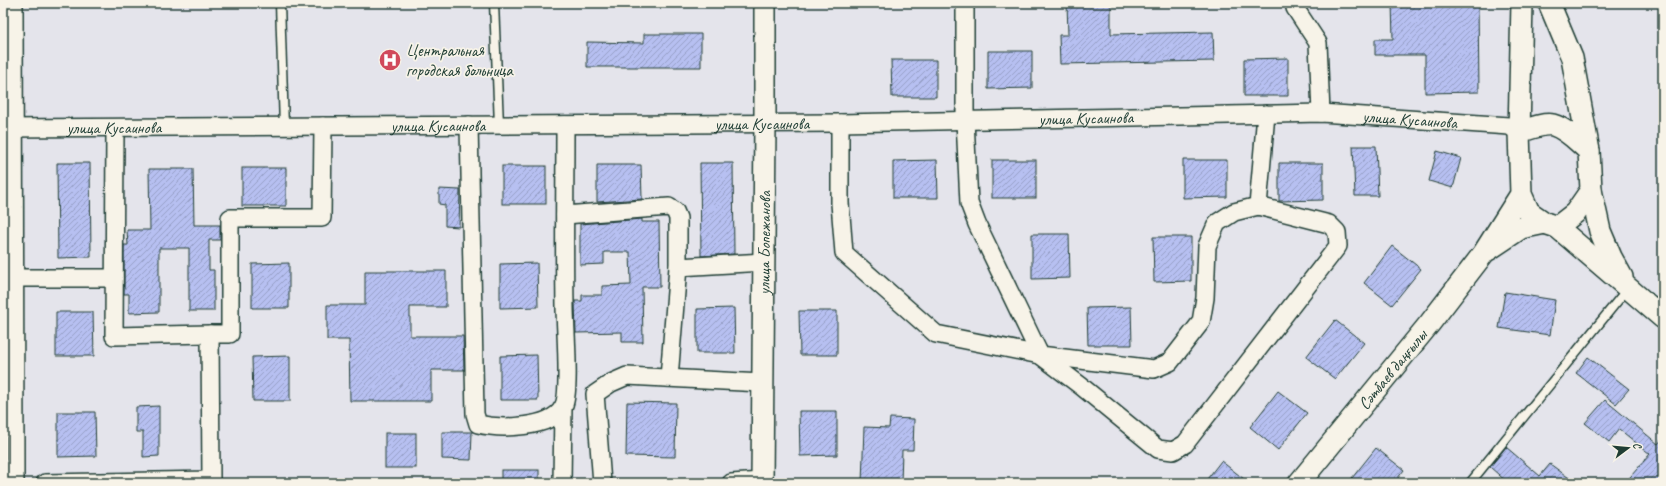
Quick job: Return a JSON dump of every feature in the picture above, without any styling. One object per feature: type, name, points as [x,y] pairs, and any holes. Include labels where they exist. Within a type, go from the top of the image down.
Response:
[{"type":"street","points":[[14,3],[9,128],[14,141],[14,278],[9,426],[15,483]]},
{"type":"street","name":"улица Бопежанова","points":[[762,482],[765,3]]},
{"type":"street","points":[[840,123],[840,203],[844,253],[936,334],[1040,355],[1154,369],[1170,362],[1201,322],[1205,298],[1207,246],[1217,223],[1234,212],[1258,206],[1329,224],[1337,232],[1338,246],[1185,444],[1173,451],[1158,449],[1081,386],[1040,355],[977,224],[969,203],[965,120],[965,3]]},
{"type":"street","points":[[1295,3],[1295,8],[1318,43],[1321,113]]},
{"type":"street","points":[[1522,3],[1519,132],[1521,194],[1529,212],[1551,225],[1629,287],[1663,318]]},
{"type":"street","points":[[1549,3],[1572,58],[1588,152],[1591,190],[1600,231],[1611,257],[1629,287]]},
{"type":"street","name":"улица Кусаинова","points":[[9,128],[765,124],[1321,113],[1509,126],[1519,132]]},
{"type":"street","points":[[1258,206],[1266,114]]},
{"type":"street","points":[[562,483],[563,407],[567,389],[564,308],[565,125]]},
{"type":"street","points":[[1519,132],[1538,126],[1552,125],[1566,132],[1588,152]]},
{"type":"street","points":[[115,128],[114,336],[230,334],[230,218],[322,218],[323,126]]},
{"type":"street","points":[[469,126],[474,414],[478,424],[488,426],[534,425],[552,419],[563,407]]},
{"type":"street","points":[[1483,254],[1521,228],[1551,225],[1575,213],[1591,190]]},
{"type":"street","points":[[1483,254],[1521,194]]},
{"type":"street","points":[[565,215],[669,207],[675,211],[678,218],[678,267],[669,378]]},
{"type":"street","name":"Сәтбаев даңғылы","points":[[1298,483],[1430,323],[1483,254]]},
{"type":"street","points":[[678,267],[764,262]]},
{"type":"street","points":[[14,278],[114,278]]},
{"type":"street","points":[[45,483],[211,482],[210,334]]},
{"type":"street","points":[[602,483],[595,394],[611,383],[627,376],[762,383]]},
{"type":"street","points":[[731,483],[762,482]]},
{"type":"lane","points":[[280,3],[284,127]]},
{"type":"lane","points":[[494,3],[499,125]]},
{"type":"lane","points":[[1470,483],[1629,287]]},
{"type":"building","points":[[1067,3],[1111,3],[1111,34],[1213,32],[1214,61],[1060,64],[1059,35],[1068,35]]},
{"type":"building","points":[[1392,3],[1478,3],[1479,92],[1425,93],[1425,55],[1375,55],[1375,39],[1393,39]]},
{"type":"building","points":[[644,34],[701,34],[701,67],[587,67],[587,42],[644,43]]},
{"type":"building","points":[[988,51],[1032,51],[1032,88],[988,89]]},
{"type":"building","points":[[1288,58],[1288,96],[1244,96],[1244,59]]},
{"type":"building","points":[[891,60],[936,60],[936,97],[892,97]]},
{"type":"building","points":[[1353,146],[1376,146],[1378,196],[1355,196]]},
{"type":"building","points":[[1437,151],[1461,158],[1453,188],[1429,181]]},
{"type":"building","points":[[937,160],[938,198],[893,198],[893,161]]},
{"type":"building","points":[[992,160],[1036,160],[1036,198],[992,198]]},
{"type":"building","points":[[1183,160],[1227,160],[1227,197],[1183,198]]},
{"type":"building","points":[[57,163],[90,163],[91,257],[58,258]]},
{"type":"building","points":[[700,163],[733,163],[734,254],[701,256]]},
{"type":"building","points":[[1279,163],[1323,163],[1323,200],[1279,201]]},
{"type":"building","points":[[597,165],[641,165],[642,199],[597,202]]},
{"type":"building","points":[[502,166],[546,166],[546,204],[502,204]]},
{"type":"building","points":[[242,168],[286,168],[286,206],[242,206]]},
{"type":"building","points":[[149,169],[193,169],[194,225],[220,225],[220,240],[209,240],[209,270],[214,270],[214,311],[189,311],[189,248],[159,248],[159,312],[129,313],[129,294],[124,294],[124,245],[128,245],[127,230],[150,230]]},
{"type":"building","points":[[439,189],[460,190],[459,227],[445,226],[445,205],[439,204]]},
{"type":"building","points":[[642,219],[642,222],[659,222],[660,287],[642,287],[643,342],[622,342],[622,332],[576,333],[575,301],[582,301],[582,295],[602,295],[602,286],[631,285],[630,252],[604,252],[604,264],[580,265],[580,224]]},
{"type":"building","points":[[1032,234],[1069,234],[1070,278],[1032,279]]},
{"type":"building","points":[[1153,237],[1191,237],[1191,281],[1154,282]]},
{"type":"building","points":[[1392,246],[1421,269],[1392,305],[1364,283]]},
{"type":"building","points":[[289,263],[289,308],[252,308],[252,264]]},
{"type":"building","points":[[537,263],[538,307],[500,308],[500,264]]},
{"type":"building","points":[[365,271],[446,271],[446,307],[410,307],[410,336],[463,336],[464,370],[431,370],[431,401],[350,401],[349,340],[327,340],[327,305],[365,305]]},
{"type":"building","points":[[1505,292],[1555,300],[1550,335],[1499,328]]},
{"type":"building","points":[[1131,307],[1132,345],[1088,345],[1087,308]]},
{"type":"building","points":[[734,308],[735,353],[697,353],[697,309]]},
{"type":"building","points":[[799,311],[837,311],[837,355],[800,355]]},
{"type":"building","points":[[56,312],[93,312],[94,356],[56,356]]},
{"type":"building","points":[[1335,320],[1364,343],[1335,379],[1306,357]]},
{"type":"building","points":[[537,355],[538,400],[500,400],[500,356]]},
{"type":"building","points":[[290,356],[290,401],[253,401],[252,357]]},
{"type":"building","points":[[1588,357],[1629,389],[1616,404],[1576,373]]},
{"type":"building","points":[[1278,391],[1307,413],[1278,450],[1250,427]]},
{"type":"building","points":[[1605,400],[1658,444],[1663,438],[1663,483],[1625,483],[1650,454],[1619,429],[1609,442],[1585,423]]},
{"type":"building","points":[[627,402],[676,403],[675,457],[626,456]]},
{"type":"building","points":[[159,406],[159,456],[143,457],[143,432],[136,432],[136,407]]},
{"type":"building","points":[[799,411],[837,411],[837,455],[800,456]]},
{"type":"building","points":[[58,412],[95,412],[96,456],[58,457]]},
{"type":"building","points":[[890,418],[914,419],[913,450],[902,450],[901,483],[862,483],[864,427],[889,428]]},
{"type":"building","points":[[442,432],[472,432],[471,460],[442,459]]},
{"type":"building","points":[[385,433],[416,433],[416,468],[385,468]]},
{"type":"building","points":[[1506,447],[1540,476],[1550,464],[1576,483],[1508,483],[1490,467]]},
{"type":"building","points":[[1376,448],[1404,470],[1394,483],[1348,483]]},
{"type":"building","points":[[1221,461],[1249,483],[1204,483]]},
{"type":"building","points":[[501,470],[539,470],[539,483],[501,483]]},
{"type":"place","name":"Центральная городская больница","points":[[390,60]]}]
